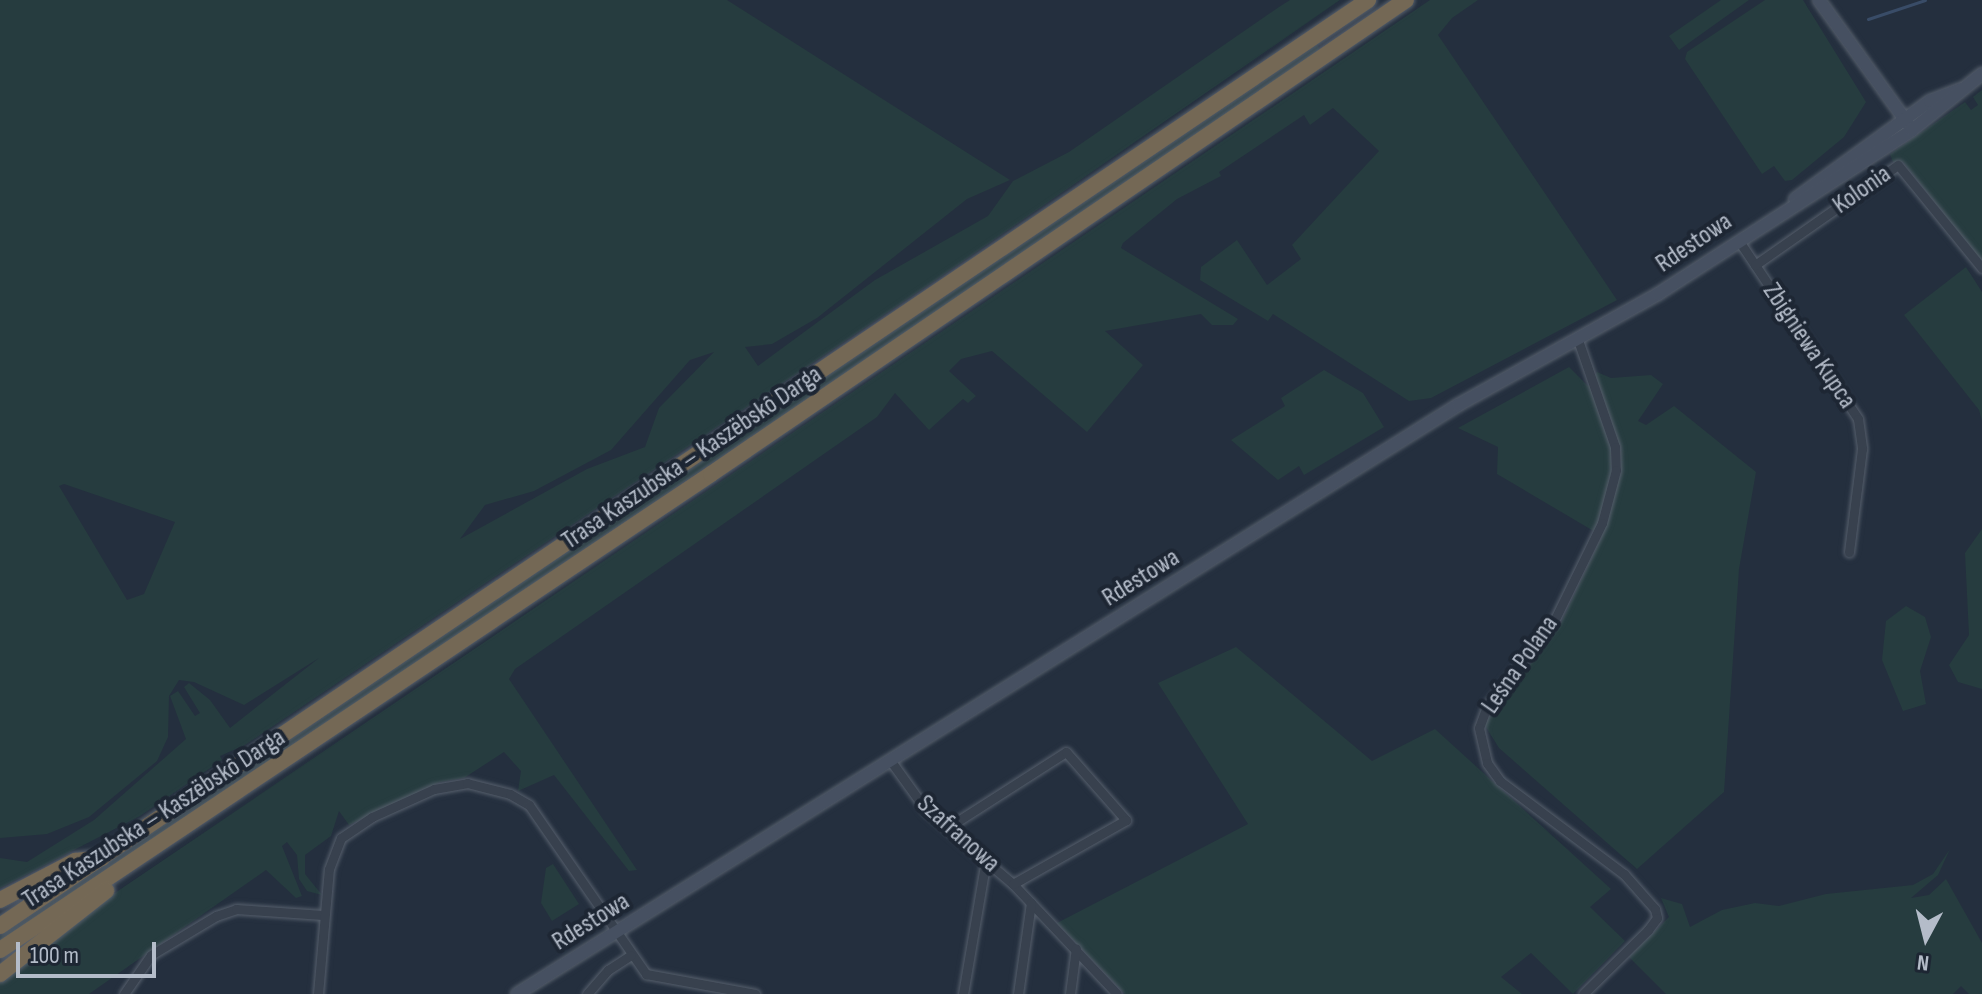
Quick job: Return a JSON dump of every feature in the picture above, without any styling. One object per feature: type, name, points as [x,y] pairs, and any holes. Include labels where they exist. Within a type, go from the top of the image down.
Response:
[{"type":"highway","name":"Trasa Kaszubska – Kaszëbskô Darga","points":[[0,926],[1368,0]]},
{"type":"highway","name":"Trasa Kaszubska – Kaszëbskô Darga","points":[[0,950],[1406,0]]},
{"type":"highway","points":[[0,974],[197,819]]},
{"type":"highway","points":[[0,900],[75,861],[104,858]]},
{"type":"street","points":[[1819,0],[1912,130]]},
{"type":"street","name":"Rdestowa","points":[[517,994],[1458,405],[1578,340],[1739,241],[1912,130],[1982,74]]},
{"type":"street","name":"Rdestowa","points":[[1791,205],[1828,170],[1904,118],[1961,89]]},
{"type":"street","name":"Kolonia","points":[[1755,265],[1898,165],[1982,268]]},
{"type":"street","name":"Zbigniewa Kupca","points":[[1739,241],[1858,419],[1862,449],[1849,552]]},
{"type":"street","name":"Leśna Polana","points":[[1578,340],[1615,447],[1616,470],[1602,523],[1554,621],[1487,706],[1479,728],[1487,763],[1500,781],[1624,874],[1655,909],[1657,918],[1648,930],[1583,994]]},
{"type":"street","points":[[947,828],[1066,752],[1126,820],[1013,884]]},
{"type":"street","name":"Szafranowa","points":[[890,760],[926,810],[1013,884],[1117,994]]},
{"type":"street","points":[[318,994],[323,915],[333,857],[349,831],[434,789],[467,783],[497,789],[529,805],[631,955],[652,978],[755,994]]},
{"type":"street","points":[[963,994],[986,860]]},
{"type":"street","points":[[1018,994],[1031,903]]},
{"type":"street","points":[[124,994],[151,955],[216,916],[236,909],[323,915]]},
{"type":"street","points":[[1070,994],[1076,948]]},
{"type":"street","points":[[587,994],[608,970],[631,955]]},
{"type":"green space","points":[[0,0],[727,0],[1010,180],[967,199],[817,318],[772,344],[745,347],[758,366],[875,280],[988,216],[1013,181],[1069,152],[1290,0],[1340,0],[946,273],[245,745],[220,756],[222,760],[140,816],[0,888],[0,858],[27,862],[94,820],[186,739],[170,696],[178,691],[195,716],[200,713],[184,687],[189,683],[210,700],[230,728],[319,658],[244,705],[194,682],[179,680],[169,696],[168,737],[157,761],[89,817],[47,834],[0,838]],"holes":[[[714,352],[659,408],[645,447],[587,469],[460,539],[485,505],[534,491],[611,450],[690,360]],[[64,484],[175,522],[144,594],[127,600],[59,486]]]},
{"type":"green space","points":[[1430,0],[1478,0],[1452,18],[1438,35],[1617,300],[1431,398],[1409,401],[1273,314],[1268,321],[1200,280],[1201,267],[1237,240],[1267,285],[1301,259],[1292,245],[1379,151],[1333,108],[1310,125],[1304,115],[1219,172],[1221,176],[1177,199],[1123,243],[1121,248],[1238,319],[1233,325],[1212,325],[1201,314],[1105,331],[1143,365],[1087,432],[992,351],[961,359],[949,371],[976,396],[968,403],[963,399],[929,430],[895,393],[877,417],[515,669],[509,679],[637,870],[629,871],[554,775],[518,791],[521,771],[504,752],[464,778],[440,782],[349,825],[339,811],[331,836],[305,855],[305,874],[322,895],[307,891],[299,879],[297,855],[287,842],[282,846],[302,896],[296,898],[266,870],[89,994],[0,994],[0,982],[112,895]]},
{"type":"green space","points":[[1721,0],[1749,0],[1679,50],[1669,36]]},
{"type":"green space","points":[[1765,0],[1803,0],[1866,102],[1844,137],[1792,180],[1785,181],[1774,166],[1762,174],[1685,59],[1687,52]]},
{"type":"green space","points":[[1317,45],[1320,50],[1138,176],[0,943],[0,936]]},
{"type":"green space","points":[[1982,90],[1982,262],[1903,162],[1893,162],[1890,154],[1965,102],[1971,110],[1978,105],[1973,97]]},
{"type":"green space","points":[[1966,267],[1982,292],[1982,421],[1979,410],[1904,315]]},
{"type":"green space","points":[[1569,367],[1588,386],[1597,372],[1611,378],[1651,375],[1663,384],[1638,421],[1646,425],[1674,406],[1756,472],[1739,569],[1724,792],[1637,869],[1499,748],[1484,724],[1559,627],[1602,536],[1497,474],[1498,447],[1458,428]]},
{"type":"green space","points":[[1324,370],[1363,393],[1384,427],[1304,475],[1299,466],[1278,480],[1231,440],[1285,406],[1281,398]]},
{"type":"green space","points":[[1982,529],[1982,689],[1958,682],[1949,665],[1969,635],[1965,553]]},
{"type":"green space","points":[[1906,606],[1925,617],[1931,637],[1920,671],[1926,704],[1903,711],[1882,660],[1886,621]]},
{"type":"green space","points":[[1236,647],[1372,761],[1435,729],[1611,889],[1590,907],[1625,941],[1573,994],[1531,953],[1501,977],[1522,994],[1125,994],[1057,923],[1248,824],[1158,683]]},
{"type":"green space","points":[[1950,849],[1938,875],[1911,898],[1929,895],[1946,879],[1982,943],[1982,994],[1969,994],[1961,986],[1953,994],[1666,994],[1629,957],[1669,917],[1661,898],[1682,904],[1690,927],[1722,910],[1755,903],[1779,906],[1826,894],[1913,885],[1933,874]]},
{"type":"green space","points":[[553,864],[579,904],[552,921],[541,903],[546,868]]},
{"type":"waterway","points":[[1868,19],[1925,0]]}]
